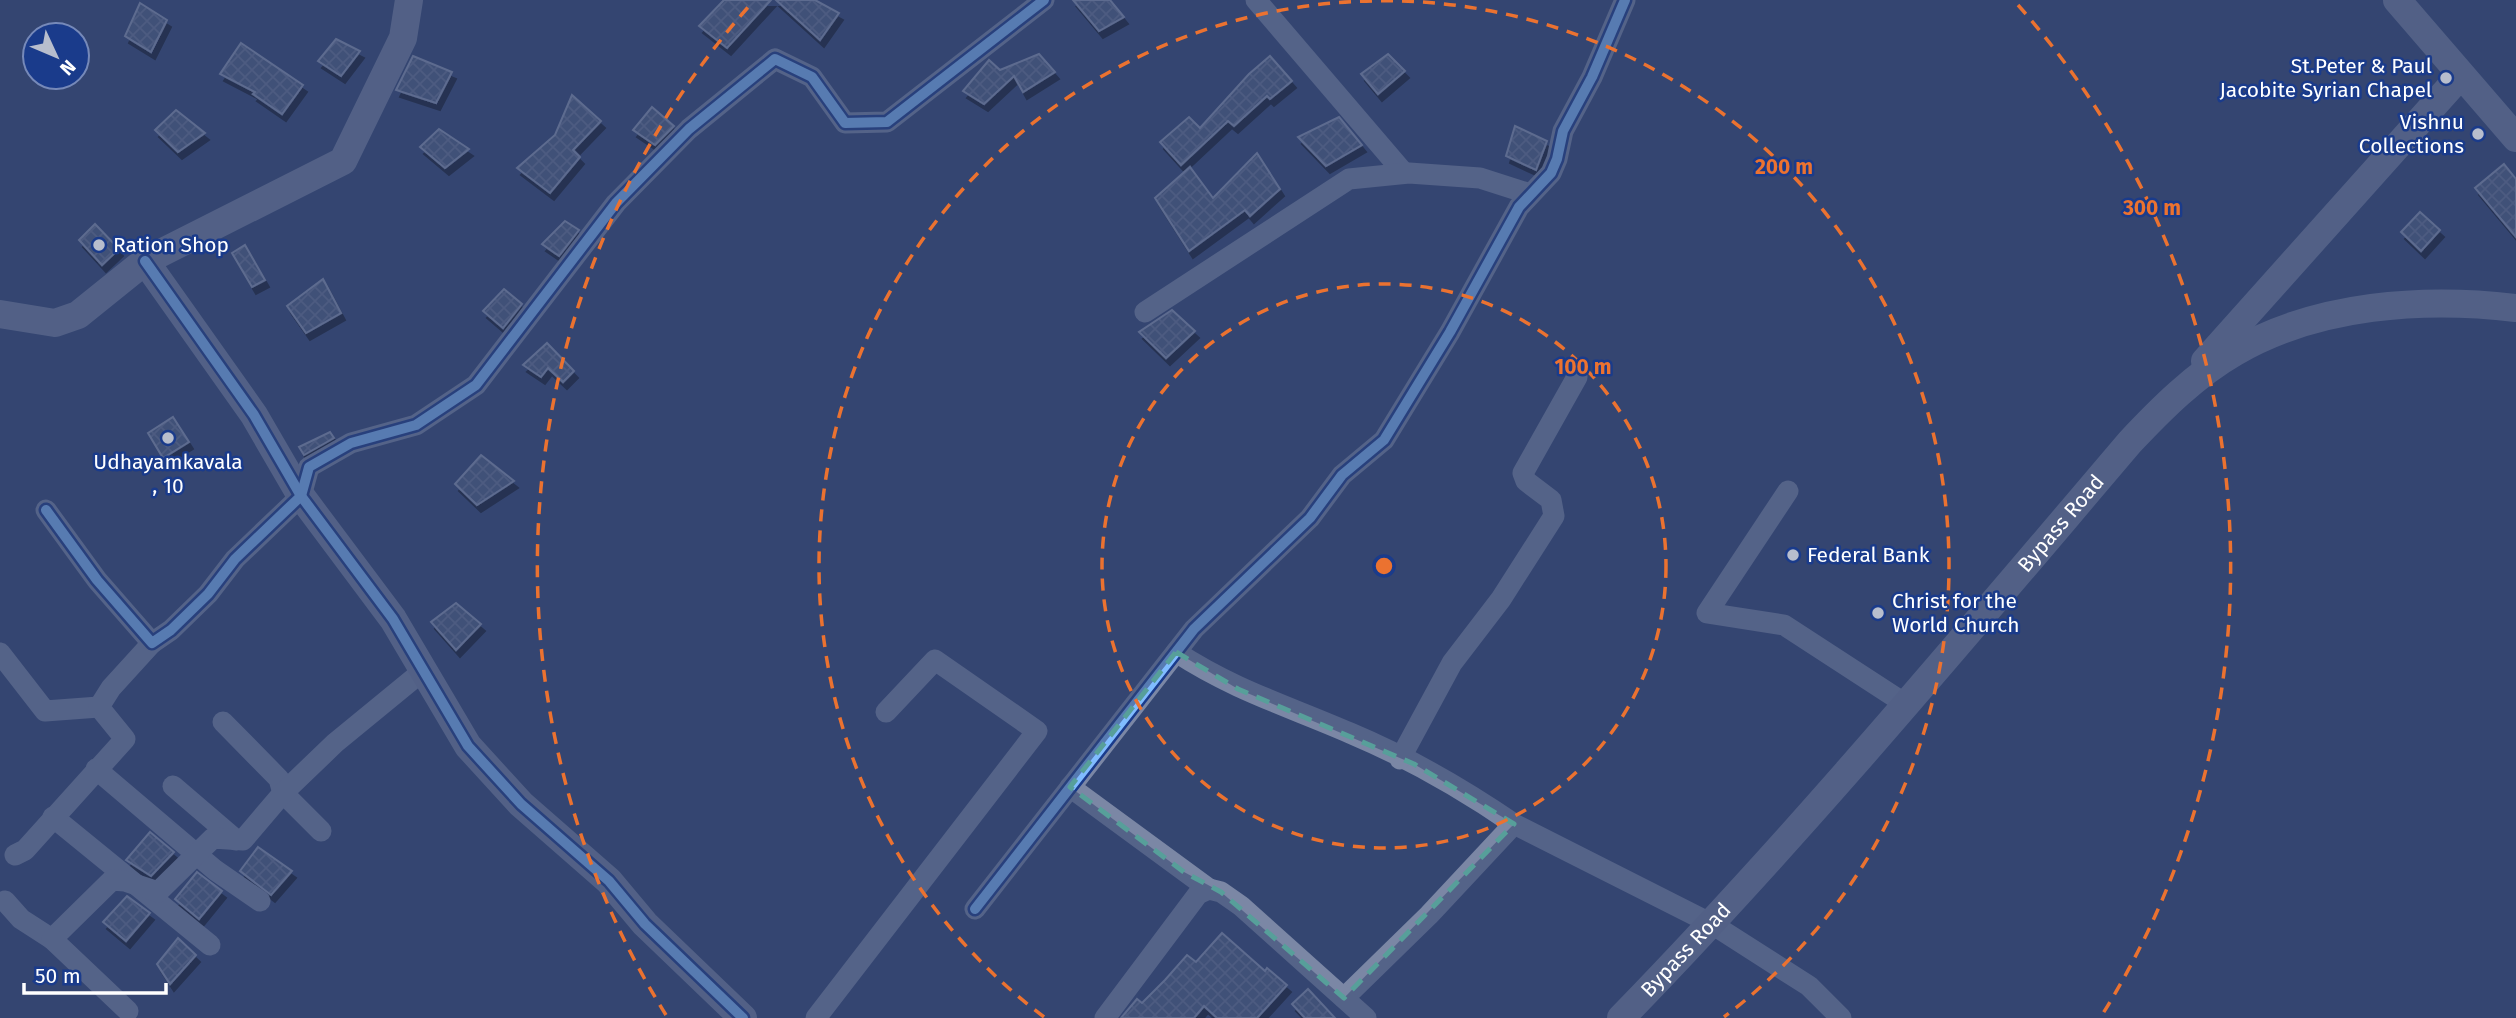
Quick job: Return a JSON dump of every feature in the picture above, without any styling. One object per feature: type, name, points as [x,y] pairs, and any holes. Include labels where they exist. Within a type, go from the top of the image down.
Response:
[{"type":"main road","points":[[0,314],[55,323],[78,315],[145,261],[343,161],[403,38],[409,0]]},
{"type":"main road","points":[[2398,0],[2460,76],[2516,138]]},
{"type":"main road","points":[[2165,405],[2460,76]]},
{"type":"main road","points":[[145,261],[254,415],[301,496],[393,619],[468,746],[503,785],[609,881],[645,924],[743,1018]]},
{"type":"main road","name":"Bypass Road","points":[[1621,1018],[1712,924],[1907,705],[2130,442],[2165,405],[2235,352],[2272,335],[2331,316],[2385,307],[2462,302],[2516,308]]},
{"type":"street","points":[[99,707],[111,688],[152,643],[208,594],[235,559],[301,496],[309,467],[351,443],[416,425],[477,385],[616,203],[689,129],[775,59],[812,77],[845,123],[887,122],[1044,0]]},
{"type":"street","points":[[1256,0],[1404,173]]},
{"type":"street","points":[[975,909],[1194,629],[1310,518],[1342,475],[1384,440],[1450,332],[1519,207],[1551,173],[1558,159],[1563,131],[1592,78],[1625,0]]},
{"type":"street","points":[[1145,312],[1349,179],[1404,173],[1480,178],[1530,194]]},
{"type":"street","points":[[1400,759],[1452,663],[1501,599],[1554,516],[1550,500],[1525,481],[1523,473],[1577,377]]},
{"type":"street","points":[[1788,491],[1707,613],[1784,625],[1907,705]]},
{"type":"street","points":[[46,510],[97,580],[152,643]]},
{"type":"street","points":[[1176,652],[1238,689],[1352,733],[1466,792],[1514,824],[1712,924],[1809,986],[1841,1018]]},
{"type":"street","points":[[0,653],[45,711],[99,707]]},
{"type":"street","points":[[817,1018],[1038,731],[935,660],[886,712]]},
{"type":"street","points":[[52,939],[112,880],[125,881],[158,892],[213,838],[243,840],[283,793],[377,706],[424,670]]},
{"type":"street","points":[[15,855],[24,850],[125,740],[99,707]]},
{"type":"street","points":[[223,722],[279,779],[283,793],[321,831]]},
{"type":"street","points":[[96,769],[136,806],[199,853],[215,870],[260,901]]},
{"type":"street","points":[[173,786],[236,840]]},
{"type":"street","points":[[1070,788],[1209,888],[1241,905],[1366,1018]]},
{"type":"street","points":[[53,817],[210,945]]},
{"type":"street","points":[[1344,998],[1429,915],[1514,824]]},
{"type":"street","points":[[1105,1018],[1198,894],[1209,888]]},
{"type":"street","points":[[5,901],[21,919],[52,939],[128,1011]]},
{"type":"highlighted area","points":[[1176,652],[1238,689],[1414,764],[1514,824],[1344,998],[1221,892],[1184,872],[1070,787]]},
{"type":"building","points":[[724,0],[771,0],[727,48],[699,26]]},
{"type":"building","points":[[776,0],[815,0],[839,13],[820,40]]},
{"type":"building","points":[[1073,0],[1110,0],[1124,17],[1099,31]]},
{"type":"building","points":[[140,3],[167,20],[151,52],[125,36]]},
{"type":"building","points":[[336,39],[360,51],[341,76],[318,61]]},
{"type":"building","points":[[241,43],[303,85],[282,114],[253,94],[255,92],[220,74]]},
{"type":"building","points":[[1039,54],[1055,72],[1023,92],[1014,76],[984,104],[963,91],[989,60],[1000,70]]},
{"type":"building","points":[[1388,54],[1405,71],[1378,94],[1361,74]]},
{"type":"building","points":[[413,56],[452,72],[436,103],[396,90]]},
{"type":"building","points":[[1270,56],[1292,81],[1270,99],[1267,96],[1234,126],[1228,121],[1181,165],[1160,142],[1189,117],[1200,128],[1249,74]]},
{"type":"building","points":[[572,95],[601,121],[573,150],[580,157],[550,193],[517,168],[555,135]]},
{"type":"building","points":[[652,107],[674,126],[655,145],[633,130]]},
{"type":"building","points":[[176,110],[205,133],[178,152],[155,130]]},
{"type":"building","points":[[1339,117],[1362,145],[1326,166],[1298,137]]},
{"type":"building","points":[[1515,126],[1547,141],[1536,170],[1506,156]]},
{"type":"building","points":[[439,129],[469,149],[445,168],[420,147]]},
{"type":"building","points":[[1257,153],[1280,189],[1250,216],[1245,210],[1189,251],[1155,198],[1190,167],[1213,198]]},
{"type":"building","points":[[2504,164],[2516,179],[2516,237],[2475,188]]},
{"type":"building","points":[[2420,212],[2440,230],[2421,251],[2401,232]]},
{"type":"building","points":[[565,221],[579,230],[559,256],[542,244]]},
{"type":"building","name":"Ration Shop","points":[[95,224],[119,249],[102,265],[79,240]]},
{"type":"building","points":[[245,245],[265,280],[252,287],[232,253]]},
{"type":"building","points":[[323,279],[341,313],[306,333],[287,306]]},
{"type":"building","points":[[504,289],[522,304],[503,328],[483,311]]},
{"type":"building","points":[[1172,310],[1195,331],[1166,358],[1139,332]]},
{"type":"building","points":[[547,343],[574,371],[563,382],[548,368],[541,377],[523,365]]},
{"type":"building","name":"Udhayamkavala , 10","points":[[173,417],[189,442],[163,458],[148,433]]},
{"type":"building","points":[[330,432],[334,438],[304,455],[299,447]]},
{"type":"building","points":[[481,455],[514,481],[477,505],[455,484]]},
{"type":"building","points":[[456,603],[481,624],[456,650],[431,622]]},
{"type":"building","points":[[150,832],[174,852],[151,876],[126,860]]},
{"type":"building","points":[[258,847],[292,871],[271,895],[240,871]]},
{"type":"building","points":[[197,872],[222,891],[199,919],[175,899]]},
{"type":"building","points":[[127,896],[150,913],[126,941],[103,922]]},
{"type":"building","points":[[1222,933],[1265,971],[1267,968],[1287,985],[1257,1018],[1217,1018],[1204,1006],[1194,1018],[1121,1018],[1137,999],[1142,1003],[1187,955],[1196,962]]},
{"type":"building","points":[[178,938],[196,955],[170,984],[157,964]]},
{"type":"building","points":[[1308,989],[1335,1018],[1305,1018],[1292,1004]]},
{"type":"cycle path","points":[[46,510],[97,580],[152,643],[171,630],[208,594],[235,559],[301,496],[309,467],[351,443],[416,425],[476,385],[616,203],[689,129],[775,59],[812,77],[845,123],[887,122],[1044,0]]},
{"type":"cycle path","points":[[975,909],[1194,629],[1310,518],[1342,475],[1384,440],[1450,332],[1519,207],[1551,173],[1563,131],[1592,77],[1625,0]]},
{"type":"cycle path","points":[[145,261],[254,415],[301,496],[393,619],[468,746],[521,804],[609,881],[645,924],[743,1018]]},
{"type":"place","name":"St.Peter & Paul Jacobite Syrian Chapel","points":[[2446,78]]},
{"type":"place","name":"Vishnu Collections","points":[[2478,134]]},
{"type":"place","name":"Ration Shop","points":[[99,245]]},
{"type":"place","name":"Udhayamkavala , 10","points":[[168,438]]},
{"type":"place","name":"Federal Bank","points":[[1793,555]]},
{"type":"place","name":"Christ for the World Church","points":[[1878,613]]}]
